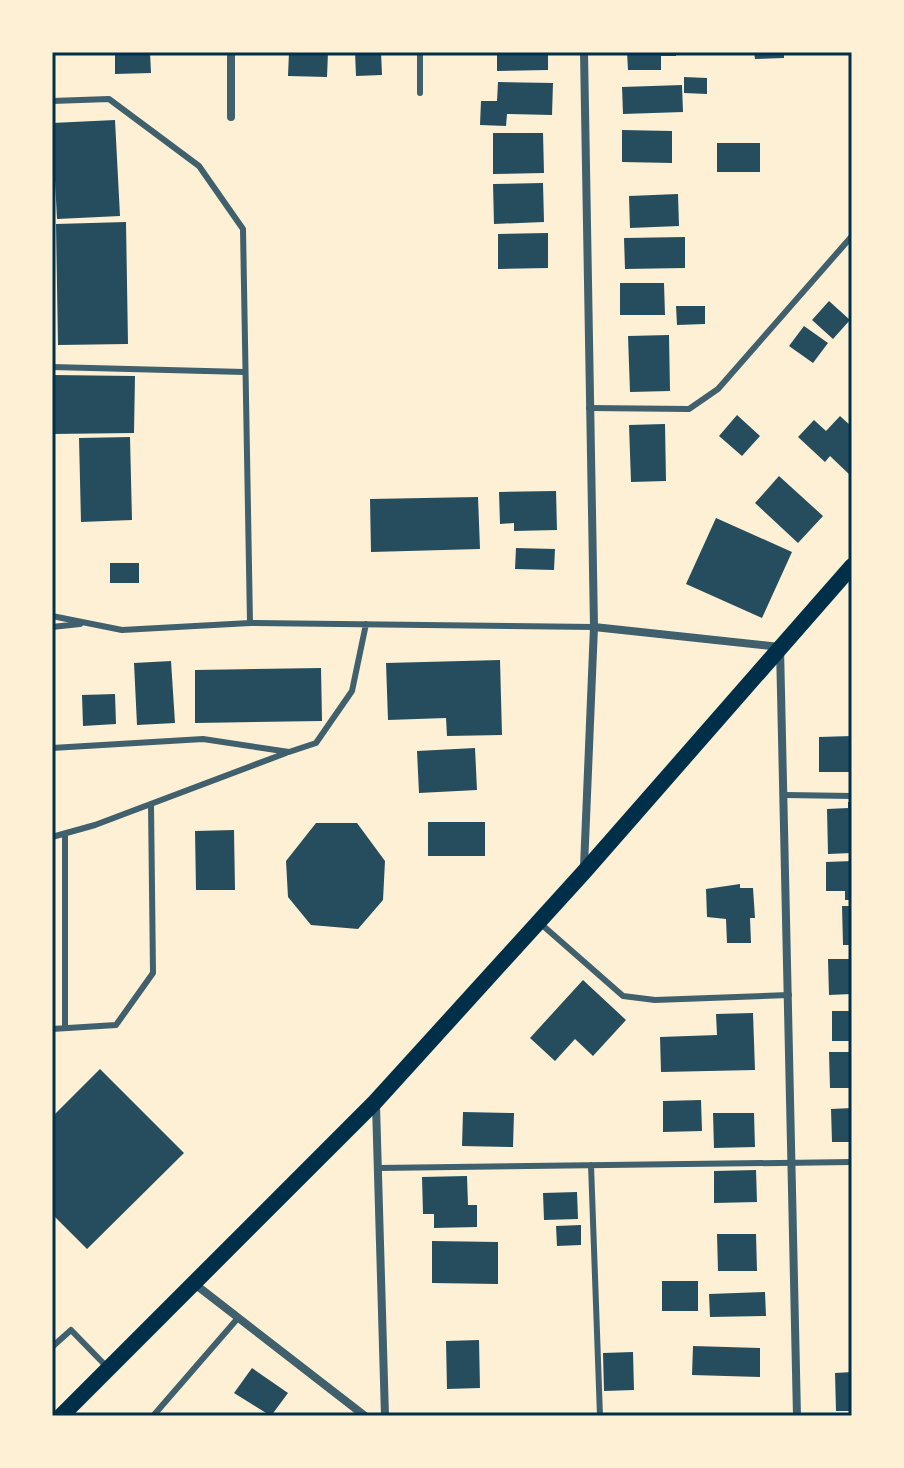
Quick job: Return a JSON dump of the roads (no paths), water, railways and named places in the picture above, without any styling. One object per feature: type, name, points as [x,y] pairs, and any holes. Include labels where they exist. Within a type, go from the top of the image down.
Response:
[{"type":"main road","points":[[61,1416],[196,1285],[375,1102],[584,872],[852,566]]},
{"type":"street","points":[[231,52],[231,117]]},
{"type":"street","points":[[584,52],[594,627],[584,872]]},
{"type":"street","points":[[594,627],[780,647],[797,1416]]},
{"type":"street","points":[[375,1102],[385,1416]]},
{"type":"street","points":[[196,1285],[365,1416]]},
{"type":"lane","points":[[420,52],[420,93]]},
{"type":"lane","points":[[52,101],[109,99],[199,166],[243,229],[250,623]]},
{"type":"lane","points":[[589,408],[689,409],[718,389],[852,236]]},
{"type":"lane","points":[[52,367],[244,372]]},
{"type":"lane","points":[[52,616],[122,630],[250,623],[594,627]]},
{"type":"lane","points":[[52,627],[87,623]]},
{"type":"lane","points":[[52,837],[316,743],[352,691],[366,624]]},
{"type":"lane","points":[[52,748],[203,739],[289,752]]},
{"type":"lane","points":[[785,795],[852,796]]},
{"type":"lane","points":[[52,1029],[116,1025],[153,973],[151,804]]},
{"type":"lane","points":[[65,834],[65,1028]]},
{"type":"lane","points":[[538,922],[623,996],[655,1000],[789,995]]},
{"type":"lane","points":[[378,1168],[852,1162]]},
{"type":"lane","points":[[591,1165],[600,1416]]},
{"type":"lane","points":[[153,1416],[238,1318]]},
{"type":"lane","points":[[52,1347],[71,1330],[110,1369]]}]
